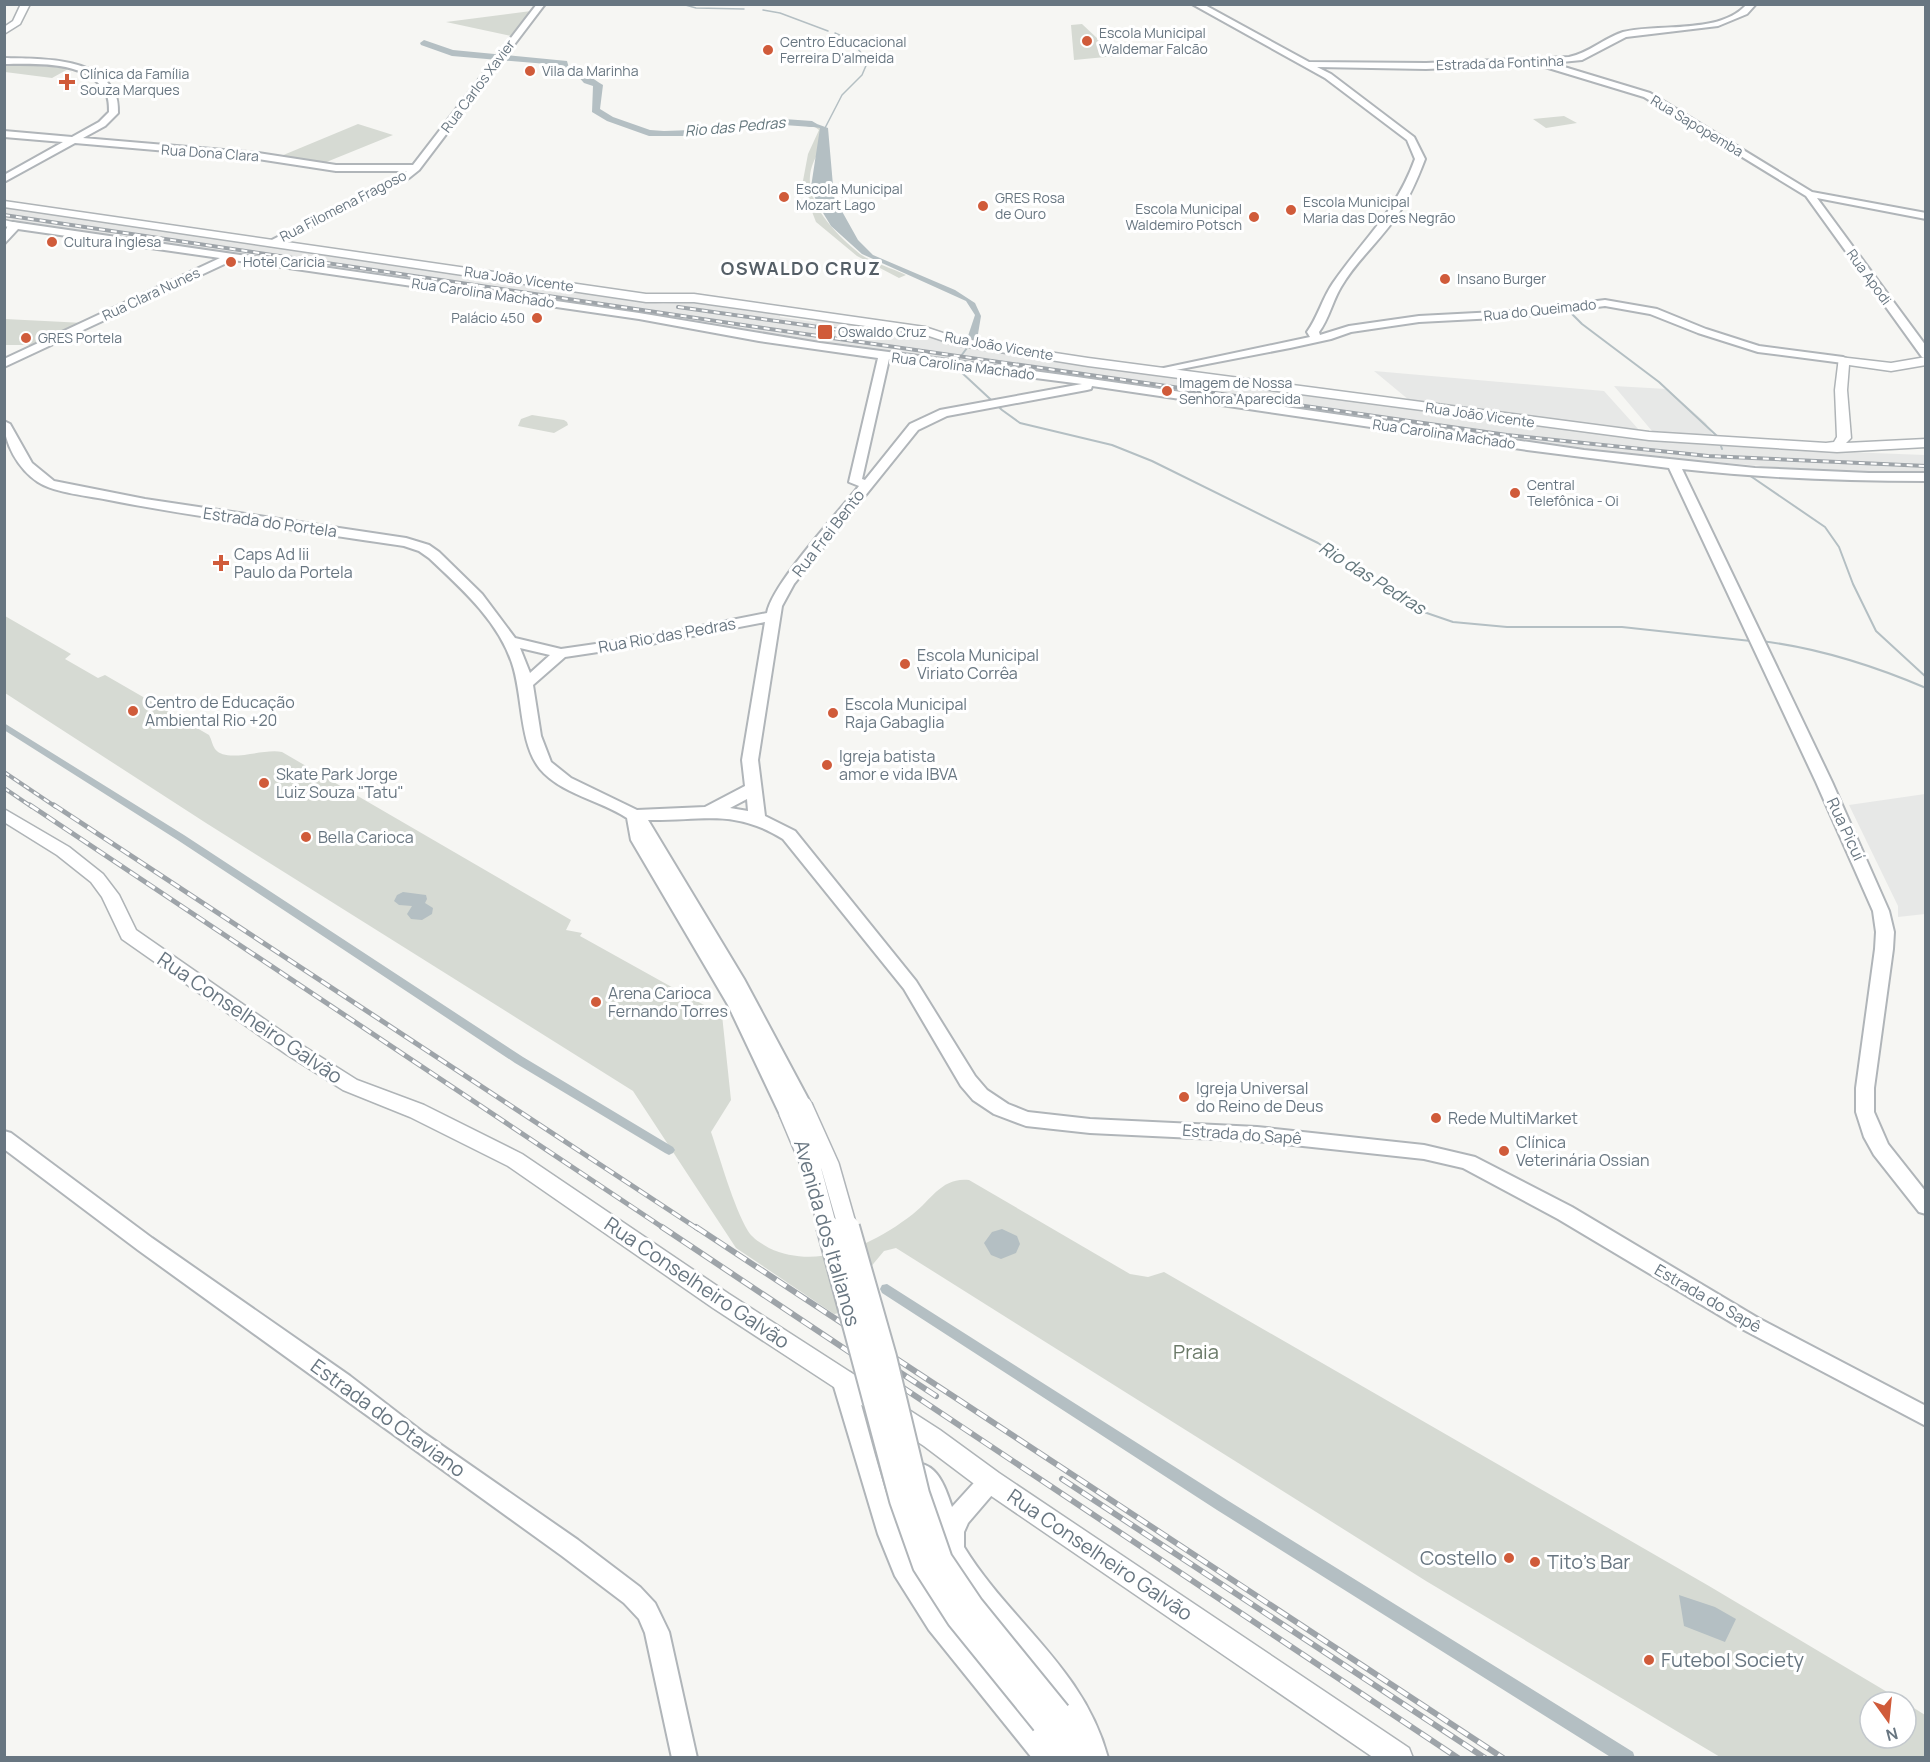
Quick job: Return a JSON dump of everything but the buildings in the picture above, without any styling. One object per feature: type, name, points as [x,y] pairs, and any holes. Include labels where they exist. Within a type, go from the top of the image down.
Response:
[{"type":"main road","points":[[4,31],[26,4]]},
{"type":"main road","name":"Rua Carlos Xavier","points":[[416,168],[541,4]]},
{"type":"main road","points":[[1196,4],[1332,78],[1411,139],[1420,159],[1418,169],[1392,216],[1353,262],[1336,288],[1322,315],[1322,321],[1313,332],[1316,339]]},
{"type":"main road","name":"Estrada da Fontinha","points":[[1303,64],[1343,66],[1545,62],[1587,57],[1618,37],[1629,33],[1680,30],[1727,20],[1743,13],[1752,4]]},
{"type":"main road","points":[[4,26],[19,14]]},
{"type":"main road","points":[[4,61],[75,68],[95,76],[107,86],[115,102],[111,118],[4,179]]},
{"type":"main road","name":"Rua Sapopemba","points":[[1545,62],[1548,66],[1647,95],[1811,196]]},
{"type":"main road","name":"Estrada da Fontinha","points":[[1318,71],[1343,66]]},
{"type":"main road","name":"Rua Dona Clara","points":[[4,134],[258,156],[336,168],[416,168]]},
{"type":"main road","name":"Rua Filomena Fragoso","points":[[269,244],[406,176],[416,168]]},
{"type":"main road","points":[[1811,196],[1926,216]]},
{"type":"main road","name":"Rua Apodi","points":[[1811,196],[1926,355]]},
{"type":"main road","name":"Rua João Vicente","points":[[4,204],[646,298],[694,298],[925,331],[964,342],[1159,372],[1649,436],[1827,447],[1926,443]]},
{"type":"main road","points":[[4,241],[10,226]]},
{"type":"main road","name":"Rua Carolina Machado","points":[[10,226],[639,316],[693,327],[884,356],[1084,384],[1110,385],[1504,443],[1756,471],[1854,478],[1926,477]]},
{"type":"main road","name":"Rua Clara Nunes","points":[[4,364],[232,256]]},
{"type":"main road","name":"Rua do Queimado","points":[[1159,372],[1304,342],[1349,329],[1419,319],[1515,314],[1605,303],[1653,311],[1702,331],[1758,349],[1844,360]]},
{"type":"main road","points":[[1322,321],[1328,328],[1349,329]]},
{"type":"main road","points":[[861,483],[861,456],[884,356]]},
{"type":"main road","points":[[1827,447],[1838,445],[1844,438],[1841,390],[1844,360],[1891,367],[1926,361]]},
{"type":"main road","points":[[1179,374],[1198,363]]},
{"type":"main road","name":"Rua Frei Bento","points":[[757,818],[750,760],[773,616],[779,598],[788,583],[861,483],[886,459],[906,434],[923,421],[944,413],[1084,384]]},
{"type":"main road","name":"Estrada do Portela","points":[[4,424],[21,457],[38,478],[50,484],[101,496],[406,542],[424,548],[486,604],[520,662],[539,754],[548,769],[559,777],[635,815]]},
{"type":"main road","points":[[1844,438],[1851,444],[1863,447]]},
{"type":"main road","points":[[861,456],[886,459]]},
{"type":"main road","name":"Rua Picuí","points":[[1673,463],[1857,853],[1881,911],[1885,932],[1884,949],[1865,1088],[1865,1111],[1869,1128],[1890,1162],[1926,1206]]},
{"type":"main road","name":"Rua Rio das Pedras","points":[[508,641],[561,653],[651,640],[773,616]]},
{"type":"main road","points":[[526,683],[561,653]]},
{"type":"main road","points":[[708,810],[730,802],[753,788]]},
{"type":"main road","name":"Estrada do Sapê","points":[[635,815],[676,816],[708,810],[757,818],[779,827],[802,849],[910,985],[968,1081],[980,1095],[1001,1109],[1026,1119],[1090,1126],[1257,1134],[1424,1152],[1468,1162],[1565,1214],[1751,1324],[1926,1417]]},
{"type":"main road","name":"Rua Conselheiro Galvão","points":[[4,813],[63,851],[97,878],[110,895],[129,934],[292,1049],[350,1085],[417,1111],[515,1160],[721,1301],[932,1438],[990,1481],[1399,1758]]},
{"type":"main road","name":"Avenida dos Italianos","points":[[635,815],[651,836],[735,979],[796,1109],[901,1500],[924,1565],[957,1618],[1088,1758]]},
{"type":"main road","name":"Avenida dos Italianos","points":[[635,815],[633,822],[639,840],[796,1109]]},
{"type":"main road","points":[[651,836],[660,826],[676,816]]},
{"type":"main road","name":"Estrada do Otaviano","points":[[4,1138],[146,1244],[342,1383],[416,1440],[632,1595],[647,1611],[657,1632],[685,1758]]},
{"type":"main road","points":[[843,1380],[893,1543],[916,1592],[937,1622],[1049,1758]]},
{"type":"main road","points":[[880,1496],[886,1482],[893,1478],[916,1472],[924,1474],[932,1482],[951,1543],[959,1559],[1078,1712],[1087,1729],[1096,1758]]},
{"type":"main road","points":[[951,1543],[956,1521],[990,1481]]},
{"type":"main road","name":"Avenida dos Italianos","points":[[1051,1718],[1066,1758]]},
{"type":"shaded area","points":[[789,120],[828,128],[834,197],[858,240],[873,255],[955,290],[975,303],[981,316],[977,340],[967,339],[975,315],[966,301],[862,254],[831,226],[817,203],[811,187],[820,128],[786,123]]},
{"type":"shaded area","points":[[4,207],[663,304],[695,302],[780,314],[780,317],[815,322],[818,319],[918,333],[971,349],[1518,423],[1702,443],[1925,455],[1925,473],[1845,473],[1656,457],[1550,445],[1332,412],[927,358],[5,220]]},
{"type":"shaded area","points":[[1374,371],[1604,391],[1640,431],[1415,402],[1409,400]]},
{"type":"shaded area","points":[[1614,386],[1667,389],[1706,423],[1713,436],[1652,431]]},
{"type":"shaded area","points":[[1925,794],[1925,914],[1898,917],[1898,906],[1849,805]]},
{"type":"shaded area","points":[[403,892],[426,895],[425,903],[433,908],[432,914],[422,920],[411,919],[407,914],[412,906],[399,905],[394,901],[397,895]]},
{"type":"shaded area","points":[[1002,1229],[1017,1236],[1020,1244],[1016,1253],[1001,1259],[991,1255],[984,1243],[992,1232]]},
{"type":"shaded area","points":[[1679,1595],[1715,1607],[1736,1619],[1725,1642],[1684,1626]]},
{"type":"green space","points":[[531,11],[511,36],[446,22]]},
{"type":"green space","points":[[1082,24],[1116,56],[1074,60],[1071,25]]},
{"type":"green space","points":[[5,64],[70,68],[52,78],[5,72]]},
{"type":"green space","points":[[1564,116],[1577,123],[1546,128],[1533,119]]},
{"type":"green space","points":[[787,122],[824,128],[822,143],[811,169],[810,187],[813,198],[826,220],[860,254],[906,275],[899,278],[857,256],[816,222],[802,186],[808,154],[819,130],[815,127],[786,124]]},
{"type":"green space","points":[[358,124],[393,135],[324,163],[281,156]]},
{"type":"green space","name":"GRES Portela","points":[[5,319],[84,323],[33,345],[5,345]]},
{"type":"green space","points":[[532,415],[564,420],[568,425],[554,433],[518,426],[521,419]]},
{"type":"green space","name":"Praia","points":[[5,616],[71,654],[65,659],[98,678],[105,675],[209,735],[215,749],[221,753],[236,755],[282,752],[571,920],[566,930],[582,933],[580,936],[722,1015],[731,1100],[711,1132],[732,1196],[748,1231],[757,1241],[769,1248],[807,1257],[826,1256],[844,1251],[881,1236],[913,1214],[944,1185],[969,1180],[1130,1274],[1148,1277],[1164,1272],[1709,1586],[1884,1690],[1858,1690],[1858,1750],[1918,1750],[1918,1711],[1925,1715],[1925,1757],[1720,1757],[1426,1581],[896,1248],[884,1251],[869,1269],[873,1307],[834,1314],[736,1248],[633,1091],[206,823],[5,693]]},
{"type":"waterway","points":[[682,4],[696,8],[744,9]]},
{"type":"waterway","points":[[763,10],[780,13],[828,31]]},
{"type":"waterway","points":[[835,33],[846,38]]},
{"type":"waterway","points":[[825,128],[842,95],[862,75],[868,61],[852,42]]},
{"type":"waterway","name":"Rio das Pedras","points":[[424,43],[452,53],[564,63],[564,70],[580,73],[587,81],[598,85],[595,110],[610,119],[649,133],[692,133],[770,121],[812,124]]},
{"type":"waterway","points":[[1570,312],[1582,324],[1659,382],[1717,436]]},
{"type":"waterway","name":"Rio das Pedras","points":[[958,360],[967,348]]},
{"type":"waterway","name":"Rio das Pedras","points":[[960,371],[1002,410],[1020,423],[1112,445],[1152,461],[1318,543],[1415,609],[1453,622],[1507,627],[1622,627],[1751,641]]},
{"type":"waterway","points":[[1749,475],[1825,527],[1839,547],[1853,584],[1876,631],[1926,677]]},
{"type":"waterway","name":"Rio das Pedras","points":[[1761,641],[1845,658],[1926,688]]},
{"type":"waterway","points":[[4,726],[180,837],[519,1060],[669,1150]]},
{"type":"waterway","points":[[887,1289],[1222,1505],[1627,1758]]},
{"type":"railway","points":[[4,215],[763,328],[1507,435],[1708,456],[1926,466]]},
{"type":"railway","points":[[678,307],[868,334]]},
{"type":"railway","points":[[4,772],[56,807]]},
{"type":"railway","points":[[4,788],[32,807]]},
{"type":"railway","points":[[30,805],[665,1229]]},
{"type":"railway","points":[[54,805],[698,1229]]},
{"type":"railway","points":[[662,1227],[1458,1758]]},
{"type":"railway","points":[[696,1227],[1503,1758]]},
{"type":"railway","points":[[866,1350],[936,1396]]},
{"type":"railway","points":[[1062,1479],[1485,1758]]},
{"type":"place","name":"Escola Municipal Waldemar Falcão","points":[[1087,41]]},
{"type":"place","name":"Centro Educacional Ferreira D'almeida","points":[[768,50]]},
{"type":"place","name":"Vila da Marinha","points":[[530,71]]},
{"type":"place","name":"Clínica da Família Souza Marques","points":[[67,82]]},
{"type":"place","name":"Escola Municipal Mozart Lago","points":[[784,197]]},
{"type":"place","name":"GRES Rosa de Ouro","points":[[983,206]]},
{"type":"place","name":"Escola Municipal Maria das Dores Negrão","points":[[1291,210]]},
{"type":"place","name":"Escola Municipal Waldemiro Potsch","points":[[1254,217]]},
{"type":"place","name":"Cultura Inglesa","points":[[52,242]]},
{"type":"place","name":"Hotel Caricia","points":[[231,262]]},
{"type":"place","name":"Insano Burger","points":[[1445,279]]},
{"type":"place","name":"Palácio 450","points":[[537,318]]},
{"type":"place","name":"Oswaldo Cruz","points":[[825,332]]},
{"type":"place","name":"GRES Portela","points":[[26,338]]},
{"type":"place","name":"Imagem de Nossa Senhora Aparecida","points":[[1167,391]]},
{"type":"place","name":"Central Telefônica - Oi","points":[[1515,493]]},
{"type":"place","name":"Caps Ad Iii Paulo da Portela","points":[[221,563]]},
{"type":"place","name":"Escola Municipal Viriato Corrêa","points":[[905,664]]},
{"type":"place","name":"Centro de Educação Ambiental Rio +20","points":[[133,711]]},
{"type":"place","name":"Escola Municipal Raja Gabaglia","points":[[833,713]]},
{"type":"place","name":"Igreja batista amor e vida IBVA","points":[[827,765]]},
{"type":"place","name":"Skate Park Jorge Luiz Souza \"Tatu\"","points":[[264,783]]},
{"type":"place","name":"Bella Carioca","points":[[306,837]]},
{"type":"place","name":"Arena Carioca Fernando Torres","points":[[596,1002]]},
{"type":"place","name":"Igreja Universal do Reino de Deus","points":[[1184,1097]]},
{"type":"place","name":"Rede MultiMarket","points":[[1436,1118]]},
{"type":"place","name":"Clínica Veterinária Ossian","points":[[1504,1151]]},
{"type":"place","name":"Costello","points":[[1509,1558]]},
{"type":"place","name":"Tito's Bar","points":[[1535,1562]]},
{"type":"place","name":"Futebol Society","points":[[1649,1660]]},
{"type":"district","name":"OSWALDO CRUZ","points":[[801,269]]}]
